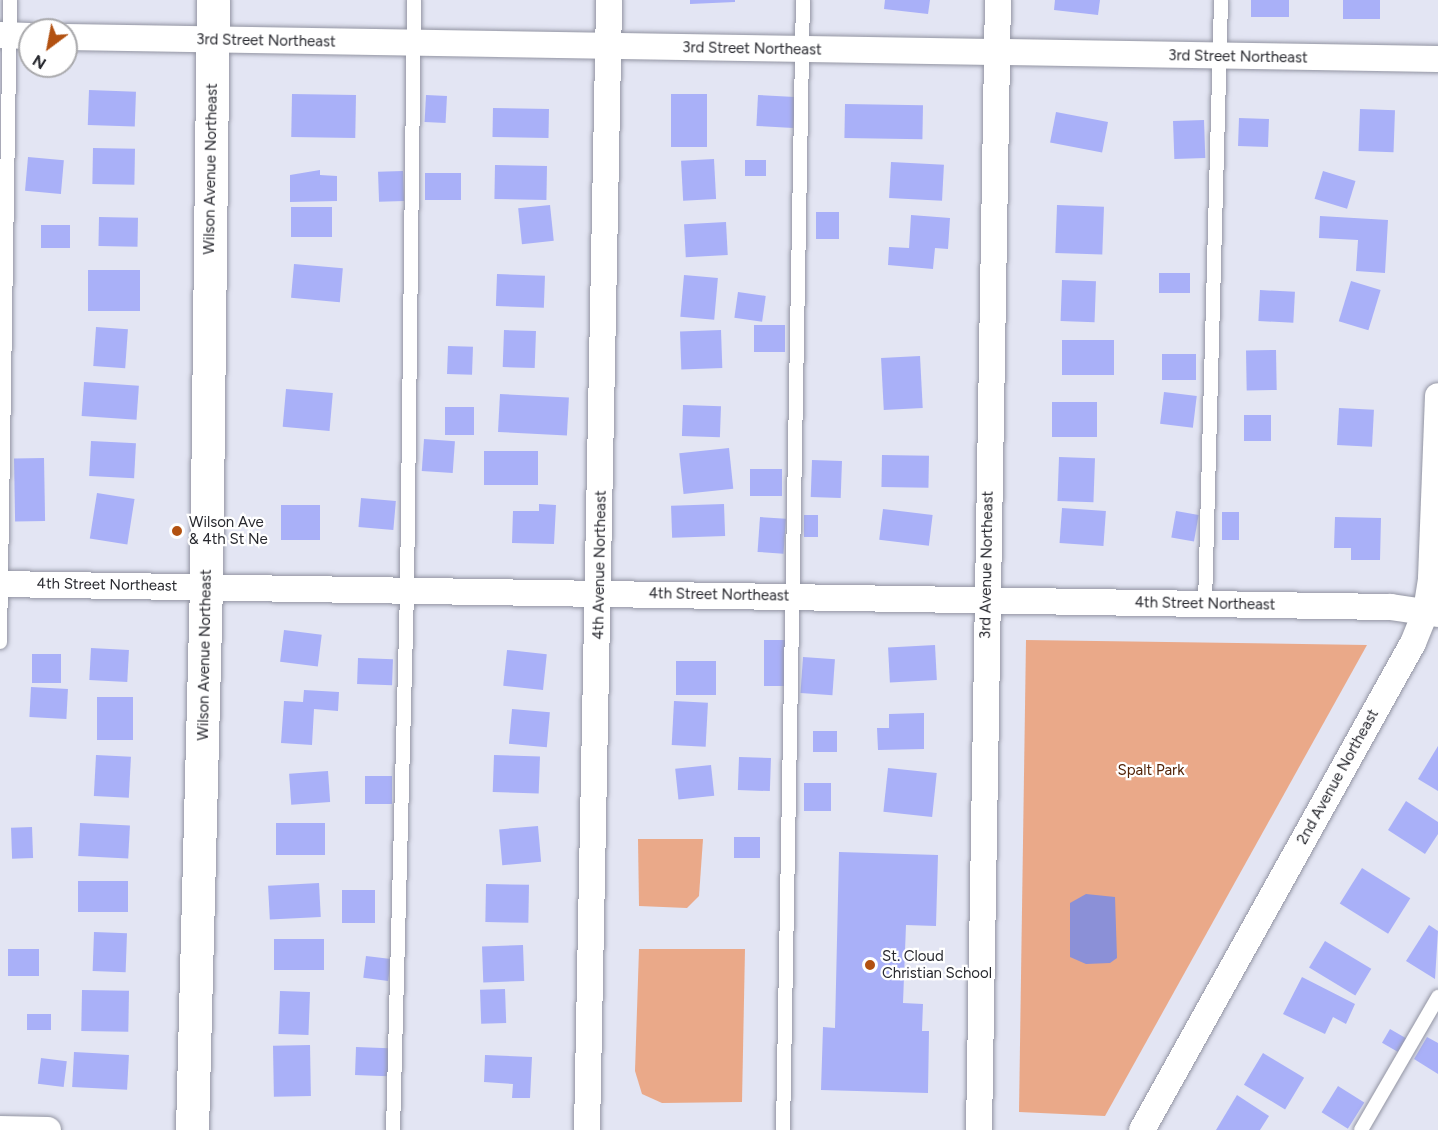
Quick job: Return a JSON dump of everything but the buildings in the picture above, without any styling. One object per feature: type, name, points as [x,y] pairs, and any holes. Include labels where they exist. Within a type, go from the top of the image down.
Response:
[{"type":"street","name":"Wilson Avenue Northeast","points":[[192,1130],[206,586],[213,0]]},
{"type":"street","name":"4th Avenue Northeast","points":[[587,1130],[600,594],[609,0]]},
{"type":"street","name":"3rd Avenue Northeast","points":[[979,1130],[986,601],[998,0]]},
{"type":"street","name":"3rd Street Northeast","points":[[78,37],[608,48],[1438,59]]},
{"type":"street","name":"2nd Avenue Northeast","points":[[1142,1130],[1413,643],[1432,613],[1431,578],[1438,396]]},
{"type":"street","name":"4th Street Northeast","points":[[1,584],[1205,604],[1432,613]]},
{"type":"street","points":[[0,1129],[48,1130]]},
{"type":"lane","points":[[0,642],[13,35],[10,0]]},
{"type":"lane","points":[[393,1130],[407,591],[414,0]]},
{"type":"lane","points":[[783,1130],[803,0]]},
{"type":"lane","points":[[1205,604],[1221,0]]},
{"type":"lane","points":[[1361,1130],[1438,997]]},
{"type":"green space","name":"Spalt Park","points":[[1026,640],[1367,645],[1105,1116],[1019,1112]]},
{"type":"green space","points":[[638,839],[703,839],[699,896],[687,908],[639,906]]},
{"type":"green space","points":[[639,949],[745,949],[742,1102],[662,1103],[642,1094],[635,1071]]},
{"type":"water","points":[[1086,894],[1115,897],[1117,958],[1110,963],[1086,964],[1070,957],[1070,903]]},
{"type":"place","name":"Wilson Ave & 4th St Ne","points":[[177,531]]},
{"type":"place","name":"St. Cloud Christian School","points":[[870,965]]}]
